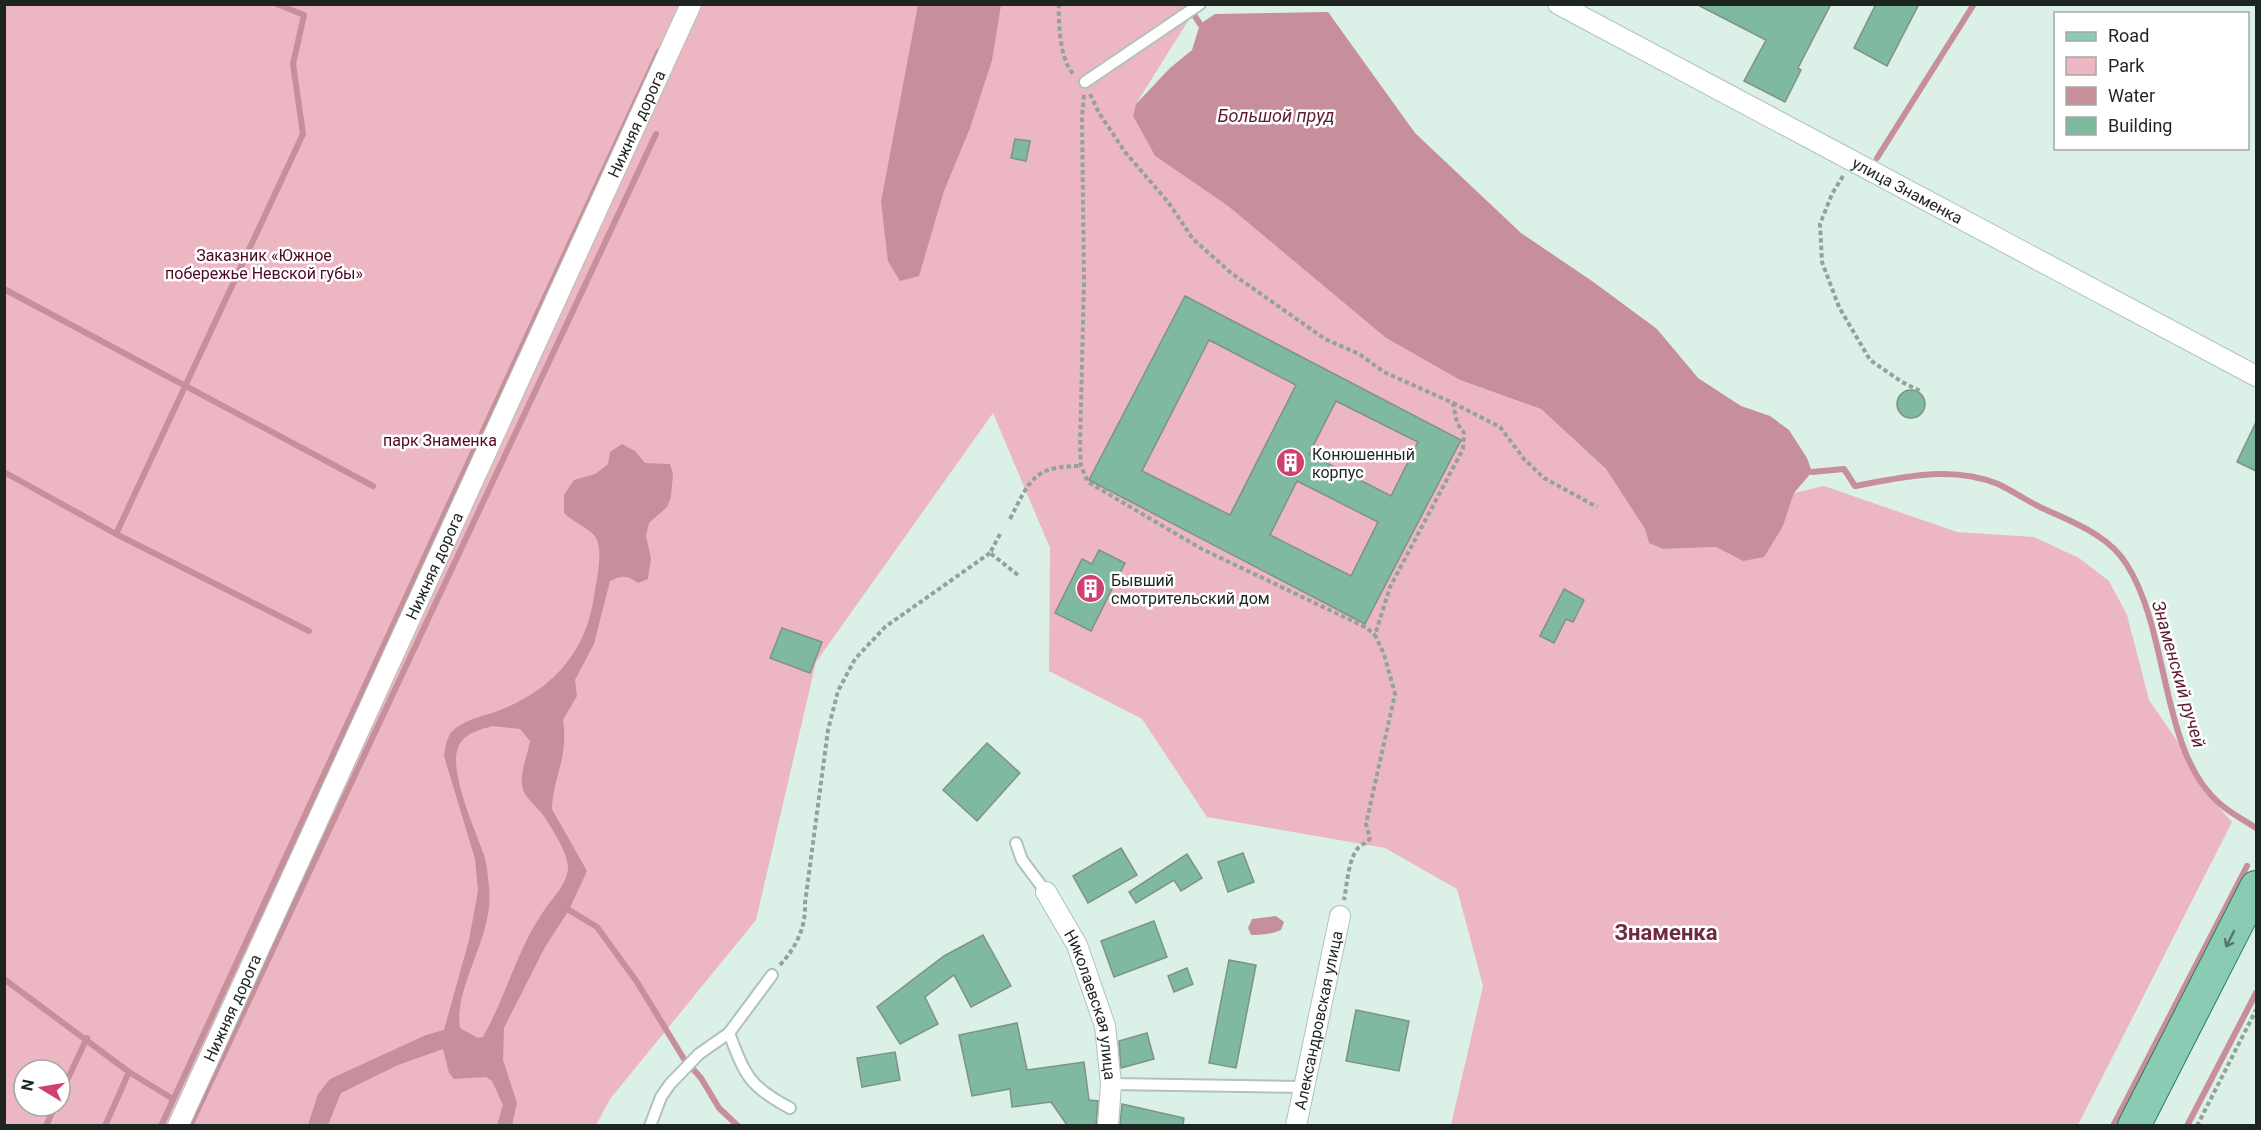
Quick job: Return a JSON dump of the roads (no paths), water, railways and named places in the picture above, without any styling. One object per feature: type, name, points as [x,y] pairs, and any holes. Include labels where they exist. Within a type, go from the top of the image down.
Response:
[{"type":"main road","points":[[2134,1125],[2256,887]]},
{"type":"main road","points":[[2157,1125],[2256,933]]},
{"type":"street","name":"Нижняя дорога","points":[[178,1125],[691,4]]},
{"type":"street","name":"улица Знаменка","points":[[1558,4],[2256,376]]},
{"type":"street","name":"Николаевская улица","points":[[1046,892],[1077,945],[1105,1026],[1111,1084],[1108,1125]]},
{"type":"street","name":"Александровская улица","points":[[1296,1125],[1340,916]]},
{"type":"lane","points":[[1085,82],[1194,9]]},
{"type":"lane","points":[[1016,843],[1022,860],[1046,892]]},
{"type":"lane","points":[[650,1125],[661,1097],[683,1069],[699,1054],[729,1033],[772,975]]},
{"type":"lane","points":[[729,1033],[739,1060],[756,1088],[790,1108]]},
{"type":"lane","points":[[1111,1084],[1302,1088]]},
{"type":"water","points":[[918,5],[1001,5],[992,60],[970,128],[944,191],[919,276],[900,281],[888,261],[881,202]]},
{"type":"water","name":"Большой пруд","points":[[1328,12],[1415,133],[1521,233],[1657,329],[1698,378],[1741,406],[1770,416],[1789,430],[1807,458],[1812,472],[1794,493],[1783,526],[1764,557],[1743,561],[1716,547],[1663,549],[1649,543],[1645,529],[1606,469],[1541,409],[1460,380],[1386,338],[1228,206],[1155,156],[1133,116],[1136,104],[1170,68],[1192,50],[1200,24],[1215,14]]},
{"type":"water","points":[[622,444],[635,451],[645,463],[670,464],[673,474],[671,497],[667,507],[649,523],[646,536],[651,558],[648,579],[638,583],[627,577],[610,581],[594,644],[575,680],[577,696],[563,720],[564,745],[552,809],[587,871],[569,910],[545,947],[504,1028],[503,1060],[517,1103],[512,1125],[497,1125],[503,1105],[492,1081],[486,1077],[454,1079],[449,1073],[443,1049],[398,1065],[341,1093],[328,1125],[308,1125],[318,1094],[330,1079],[426,1035],[444,1030],[469,940],[478,891],[475,859],[444,756],[447,742],[450,734],[465,723],[514,704],[532,694],[548,682],[573,654],[589,618],[598,574],[599,548],[594,535],[564,513],[564,495],[574,480],[595,474],[608,464],[610,452]],"holes":[[[493,726],[520,729],[530,741],[522,775],[523,790],[555,833],[566,856],[568,869],[562,885],[527,939],[483,1037],[478,1038],[460,1028],[459,1012],[462,995],[486,924],[489,887],[484,855],[463,798],[456,766],[457,752],[461,742],[471,733]]]},
{"type":"water","points":[[1276,916],[1284,922],[1281,930],[1251,935],[1248,928],[1252,919]]},
{"type":"waterway","points":[[116,534],[303,134],[293,64],[304,15],[277,4]]},
{"type":"waterway","name":"Знаменский ручей","points":[[1187,4],[1200,24]]},
{"type":"waterway","points":[[1877,158],[1974,4]]},
{"type":"waterway","points":[[161,1126],[659,51]]},
{"type":"waterway","points":[[190,1126],[656,134]]},
{"type":"waterway","points":[[4,289],[373,486]]},
{"type":"waterway","name":"Знаменский ручей","points":[[1812,472],[1844,469],[1855,486],[1927,474],[1981,478],[1998,484],[2089,530],[2110,545],[2127,565],[2141,593],[2151,624],[2175,723],[2200,781],[2219,803],[2256,828]]},
{"type":"waterway","points":[[4,472],[116,534],[309,631]]},
{"type":"waterway","points":[[2113,1126],[2247,866]]},
{"type":"waterway","points":[[569,910],[597,927],[637,982],[684,1059],[701,1078],[719,1108],[738,1126]]},
{"type":"waterway","points":[[4,979],[129,1072],[105,1126]]},
{"type":"waterway","points":[[2187,1126],[2256,993]]},
{"type":"waterway","points":[[72,1070],[87,1038]]},
{"type":"waterway","points":[[129,1072],[173,1099]]},
{"type":"waterway","points":[[46,1126],[50,1118]]},
{"type":"place","name":"Конюшенный корпус","points":[[1291,463]]},
{"type":"place","name":"Бывший смотрительский дом","points":[[1090,589]]},
{"type":"district","name":"Знаменка","points":[[1666,932]]},
{"type":"park label","name":"Заказник «Южное побережье Невской губы»","points":[[264,264]]},
{"type":"park label","name":"парк Знаменка","points":[[440,440]]}]
